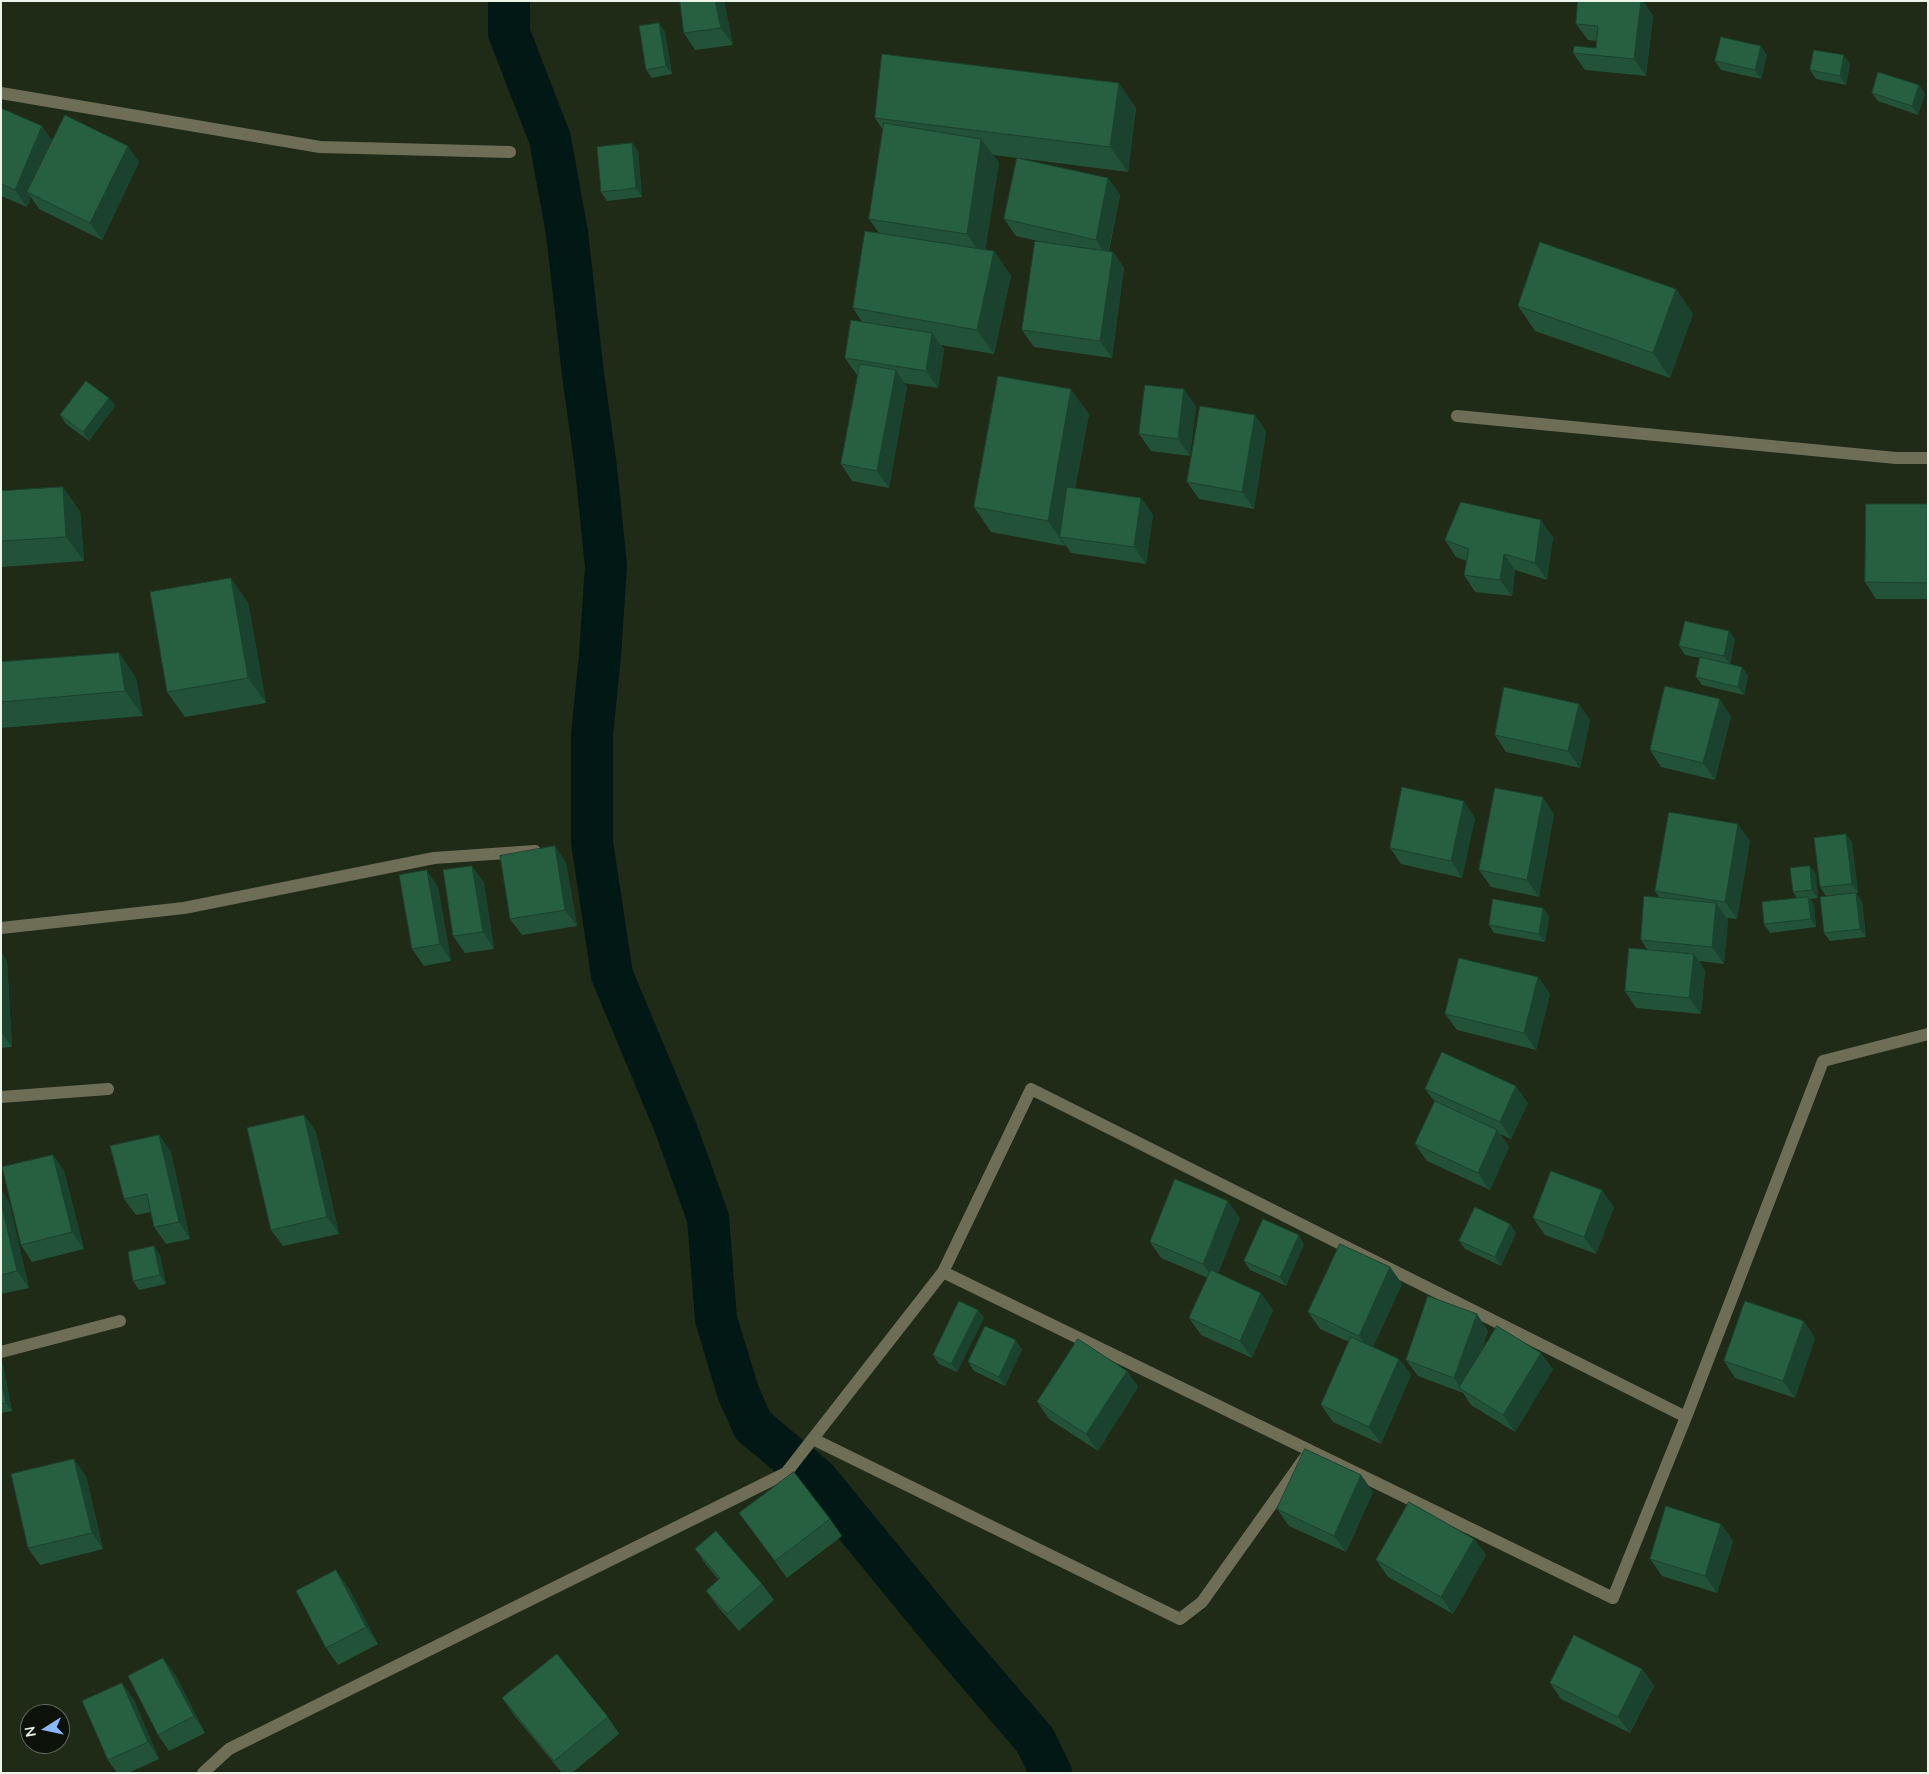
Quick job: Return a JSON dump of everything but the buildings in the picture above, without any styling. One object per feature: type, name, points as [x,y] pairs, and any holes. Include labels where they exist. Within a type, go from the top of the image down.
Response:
[{"type":"street","points":[[1,93],[320,147],[510,152]]},
{"type":"street","points":[[1457,416],[1896,458],[1928,458]]},
{"type":"street","points":[[1,928],[184,908],[434,858],[543,850]]},
{"type":"street","points":[[943,1272],[1613,1598],[1686,1417],[1822,1061],[1928,1034]]},
{"type":"street","points":[[1,1096],[108,1089]]},
{"type":"street","points":[[203,1773],[229,1749],[786,1473],[943,1272],[1031,1089],[1686,1417]]},
{"type":"street","points":[[1,1352],[120,1321]]},
{"type":"street","points":[[812,1440],[1180,1619],[1202,1602],[1310,1450]]},
{"type":"waterway","points":[[509,1],[509,33],[550,139],[567,233],[596,468],[606,566],[592,735],[592,842],[612,975],[675,1126],[708,1218],[716,1319],[738,1392],[753,1426],[817,1479],[949,1640],[1035,1740],[1051,1773]]}]
